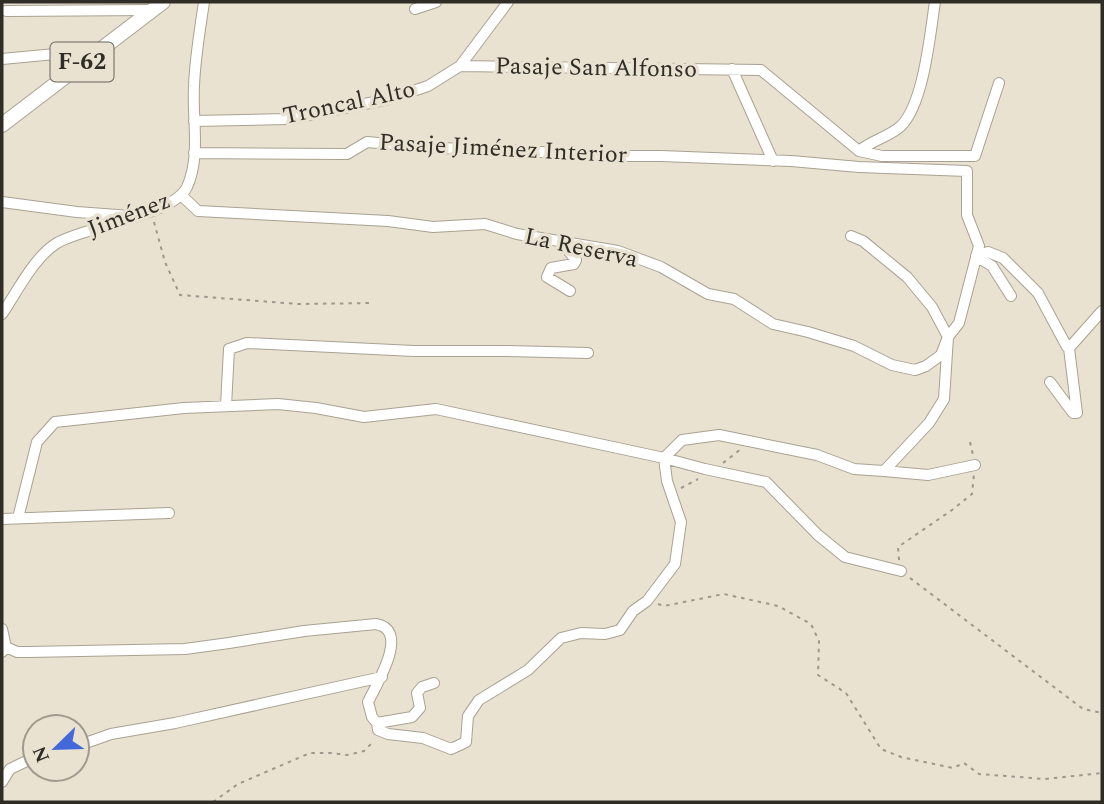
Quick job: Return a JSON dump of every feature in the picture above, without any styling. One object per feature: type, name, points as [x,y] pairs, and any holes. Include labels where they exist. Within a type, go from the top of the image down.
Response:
[{"type":"main road","name":"F-62","points":[[2,125],[158,6]]},
{"type":"street","name":"Jiménez","points":[[2,314],[39,260],[56,244],[151,211],[181,195],[188,184],[194,153],[195,76],[204,2]]},
{"type":"street","points":[[415,9],[436,2]]},
{"type":"street","name":"Troncal Alto","points":[[194,121],[286,119],[406,94],[428,86],[460,66],[508,2]]},
{"type":"street","points":[[859,151],[873,141],[894,132],[904,123],[912,108],[923,70],[935,2]]},
{"type":"street","points":[[5,11],[158,6]]},
{"type":"street","points":[[2,59],[65,53],[80,64]]},
{"type":"street","name":"Pasaje San Alfonso","points":[[460,66],[761,70],[859,151]]},
{"type":"street","points":[[732,69],[773,161]]},
{"type":"street","points":[[859,151],[882,156],[975,156],[999,83]]},
{"type":"street","name":"Pasaje Jiménez Interior","points":[[194,153],[347,154],[367,142],[425,148],[967,171],[967,215],[979,246],[976,256]]},
{"type":"street","name":"La Reserva","points":[[181,195],[198,211],[388,221],[433,227],[485,224],[517,234],[618,251],[661,267],[708,294],[734,299],[773,324],[854,346],[892,365],[915,370],[941,355],[948,337],[960,323],[976,256]]},
{"type":"street","points":[[2,202],[77,212],[136,216]]},
{"type":"street","points":[[850,236],[863,242],[907,277],[932,307],[948,337],[944,399],[914,442],[884,471]]},
{"type":"street","points":[[560,242],[576,260],[574,264],[551,268],[547,277],[570,291]]},
{"type":"street","points":[[976,256],[988,252],[1003,258],[1038,293],[1069,348],[1077,413],[1073,414],[1050,383]]},
{"type":"street","points":[[976,256],[992,265],[1011,296]]},
{"type":"street","points":[[1069,348],[1102,311]]},
{"type":"street","points":[[226,406],[229,349],[247,343],[414,351],[588,353]]},
{"type":"street","points":[[18,518],[37,442],[55,422],[184,408],[278,404],[364,417],[436,410],[766,482],[818,535],[845,557],[901,571]]},
{"type":"street","points":[[664,458],[682,440],[719,435],[817,455],[854,469],[928,475],[975,465]]},
{"type":"street","points":[[2,629],[4,650],[28,652],[184,649],[304,631],[376,624],[384,626],[391,633],[392,643],[382,677],[368,702],[372,717],[378,727],[388,734],[423,738],[451,749],[466,742],[468,716],[479,700],[528,670],[561,638],[581,633],[605,635],[620,630],[633,611],[647,601],[675,564],[681,522],[667,481],[664,458]]},
{"type":"street","points":[[2,519],[169,513]]},
{"type":"street","points":[[91,741],[111,734],[175,723],[382,677]]},
{"type":"street","points":[[378,727],[412,717],[420,708],[417,694],[422,687],[434,683]]},
{"type":"street","points":[[2,782],[10,769],[21,764]]},
{"type":"path","points":[[151,211],[165,262],[180,295],[298,304],[372,303]]},
{"type":"path","points":[[970,442],[975,465],[972,494],[898,547],[901,571],[1083,709],[1102,713]]},
{"type":"path","points":[[647,601],[664,606],[724,594],[778,606],[811,624],[819,641],[818,675],[846,693],[881,749],[901,757],[953,768],[964,763],[979,774],[1045,779],[1102,774]]},
{"type":"path","points":[[213,802],[238,784],[310,753],[347,755],[364,751],[374,742],[378,727]]}]
